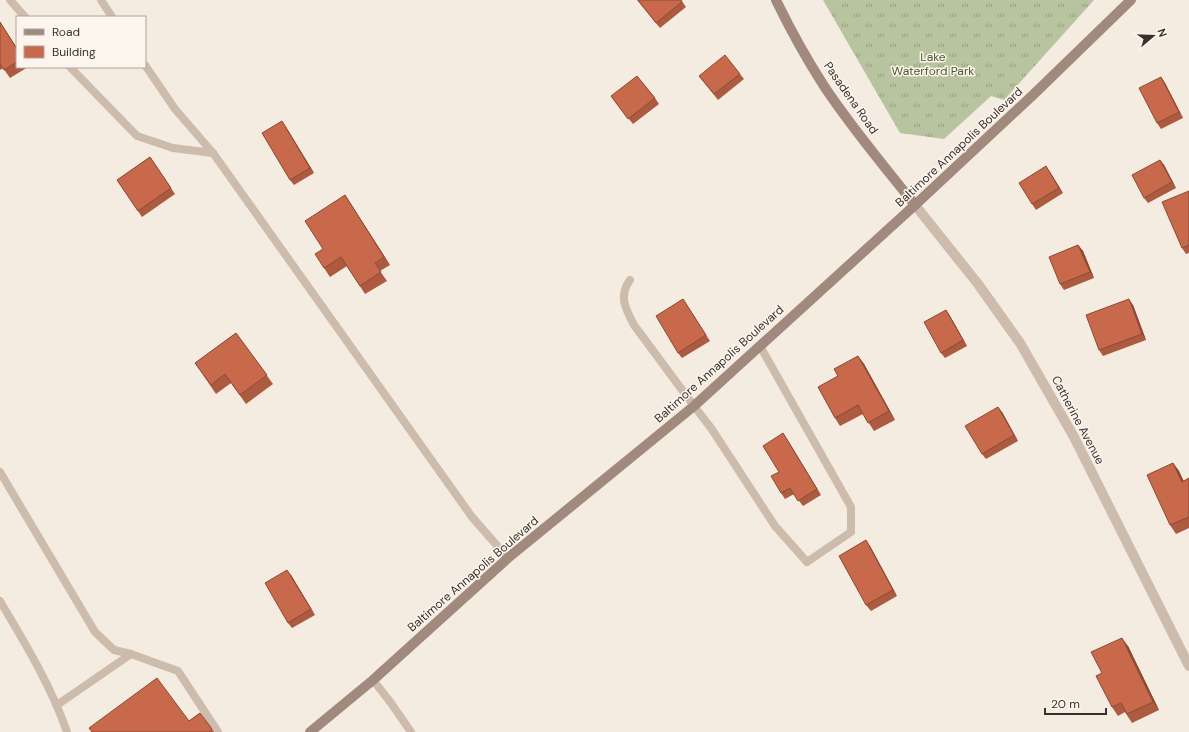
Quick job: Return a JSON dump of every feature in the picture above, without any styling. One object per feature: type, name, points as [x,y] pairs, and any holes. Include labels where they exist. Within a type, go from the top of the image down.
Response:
[{"type":"main road","name":"Pasadena Road","points":[[776,0],[798,43],[824,87],[915,205]]},
{"type":"main road","name":"Baltimore Annapolis Boulevard","points":[[310,732],[373,680],[508,558],[694,406],[915,205],[1034,94],[1131,0]]},
{"type":"street","name":"Catherine Avenue","points":[[915,205],[978,284],[1020,342],[1074,437],[1189,666]]},
{"type":"lane","points":[[10,0],[24,16]]},
{"type":"lane","points":[[100,0],[111,16]]},
{"type":"lane","points":[[146,67],[174,109],[213,153],[472,517],[508,558]]},
{"type":"lane","points":[[71,68],[137,136],[172,148],[213,153]]},
{"type":"lane","points":[[630,280],[624,292],[624,300],[630,317],[694,406],[712,428],[775,526],[807,562],[851,532],[851,507],[760,346]]},
{"type":"lane","points":[[0,472],[95,632],[114,650],[131,654],[178,671],[218,732]]},
{"type":"lane","points":[[0,601],[23,639],[57,705],[67,732]]},
{"type":"lane","points":[[57,705],[131,654]]},
{"type":"lane","points":[[373,680],[391,703],[410,732]]},
{"type":"green space","name":"Lake Waterford Park","points":[[823,0],[1094,0],[1004,100],[991,96],[944,139],[900,133]]},
{"type":"building","points":[[638,0],[681,0],[682,2],[656,23]]},
{"type":"building","points":[[0,22],[16,47],[16,63],[4,70],[0,64]]},
{"type":"building","points":[[725,55],[740,74],[714,94],[699,76]]},
{"type":"building","points":[[637,76],[655,98],[628,119],[611,96]]},
{"type":"building","points":[[1161,77],[1179,112],[1157,123],[1139,88]]},
{"type":"building","points":[[282,121],[310,168],[290,180],[262,133]]},
{"type":"building","points":[[150,157],[171,188],[138,211],[117,180]]},
{"type":"building","points":[[1160,160],[1172,182],[1144,198],[1132,175]]},
{"type":"building","points":[[1046,166],[1059,188],[1032,204],[1019,183]]},
{"type":"building","points":[[1189,191],[1189,245],[1182,248],[1162,202]]},
{"type":"building","points":[[345,195],[384,257],[375,263],[381,272],[360,286],[341,257],[324,268],[315,254],[323,249],[305,221]]},
{"type":"building","points":[[1078,245],[1090,272],[1060,284],[1049,257]]},
{"type":"building","points":[[683,299],[706,335],[678,353],[656,316]]},
{"type":"building","points":[[1129,299],[1142,334],[1099,350],[1086,315]]},
{"type":"building","points":[[946,310],[963,340],[941,353],[924,322]]},
{"type":"building","points":[[236,333],[267,375],[240,395],[225,374],[211,385],[195,363]]},
{"type":"building","points":[[858,356],[889,411],[868,423],[858,405],[835,418],[818,387],[838,376],[834,369]]},
{"type":"building","points":[[998,407],[1014,435],[982,454],[965,426]]},
{"type":"building","points":[[783,433],[817,489],[798,501],[790,488],[781,493],[771,476],[779,472],[763,446]]},
{"type":"building","points":[[1173,463],[1182,482],[1189,478],[1189,517],[1170,525],[1147,475]]},
{"type":"building","points":[[866,540],[893,590],[866,605],[839,556]]},
{"type":"building","points":[[287,570],[311,609],[288,623],[265,583]]},
{"type":"building","points":[[1122,638],[1153,702],[1127,714],[1121,703],[1112,707],[1096,676],[1102,673],[1091,652]]},
{"type":"building","points":[[157,678],[189,721],[200,713],[212,729],[209,732],[92,732],[89,728]]}]
